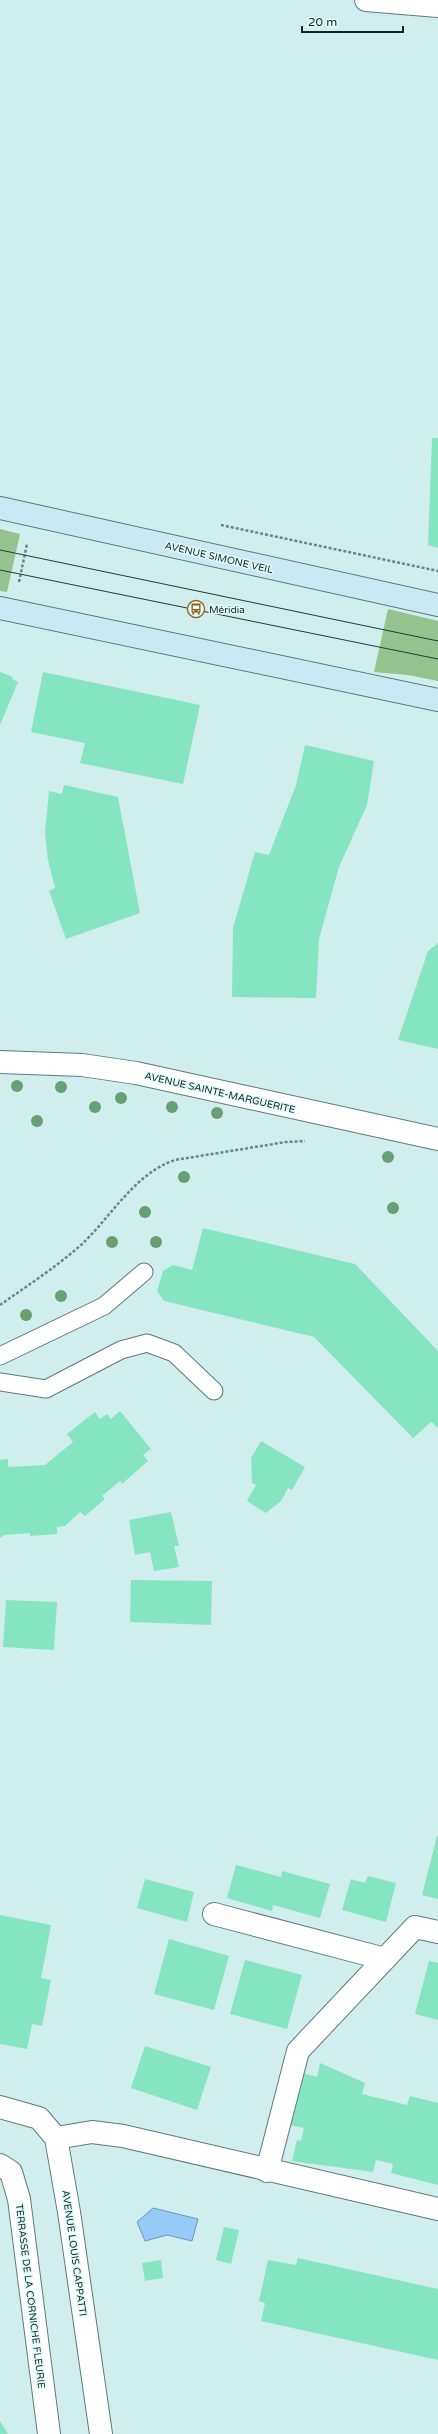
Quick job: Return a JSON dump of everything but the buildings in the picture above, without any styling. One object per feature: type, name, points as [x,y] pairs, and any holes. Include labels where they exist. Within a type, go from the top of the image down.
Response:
[{"type":"main road","name":"AVENUE SIMONE VEIL","points":[[0,508],[438,605]]},
{"type":"main road","points":[[6,610],[438,700]]},
{"type":"street","points":[[366,0],[438,6]]},
{"type":"street","name":"AVENUE SAINTE-MARGUERITE","points":[[0,1062],[82,1065],[136,1073],[438,1139]]},
{"type":"street","points":[[214,1914],[385,1959]]},
{"type":"street","points":[[267,2171],[298,2051],[415,1927],[438,1932]]},
{"type":"street","points":[[0,2107],[39,2118],[56,2138],[92,2132],[123,2136],[267,2171],[438,2209]]},
{"type":"street","name":"AVENUE LOUIS CAPPATTI","points":[[56,2138],[69,2212],[101,2434]]},
{"type":"street","name":"TERRASSE DE LA CORNICHE FLEURIE","points":[[0,2165],[11,2172],[19,2199],[49,2434]]},
{"type":"lane","points":[[0,1356],[104,1306],[144,1272]]},
{"type":"lane","points":[[0,1382],[46,1389],[121,1350],[147,1343],[174,1353],[214,1391]]},
{"type":"path","points":[[6,610],[33,515]]},
{"type":"path","points":[[0,1305],[81,1245],[135,1188],[160,1165],[205,1155],[286,1142],[312,1141]]},
{"type":"green space","points":[[0,529],[20,534],[7,592],[0,591]]},
{"type":"green space","points":[[388,609],[438,621],[438,681],[408,675],[374,672]]},
{"type":"water","points":[[153,2208],[198,2219],[192,2241],[167,2235],[145,2241],[137,2222]]},
{"type":"tram line","points":[[0,550],[438,641]]},
{"type":"tram line","points":[[0,570],[438,659]]},
{"type":"place","name":"Méridia","points":[[196,609]]}]
